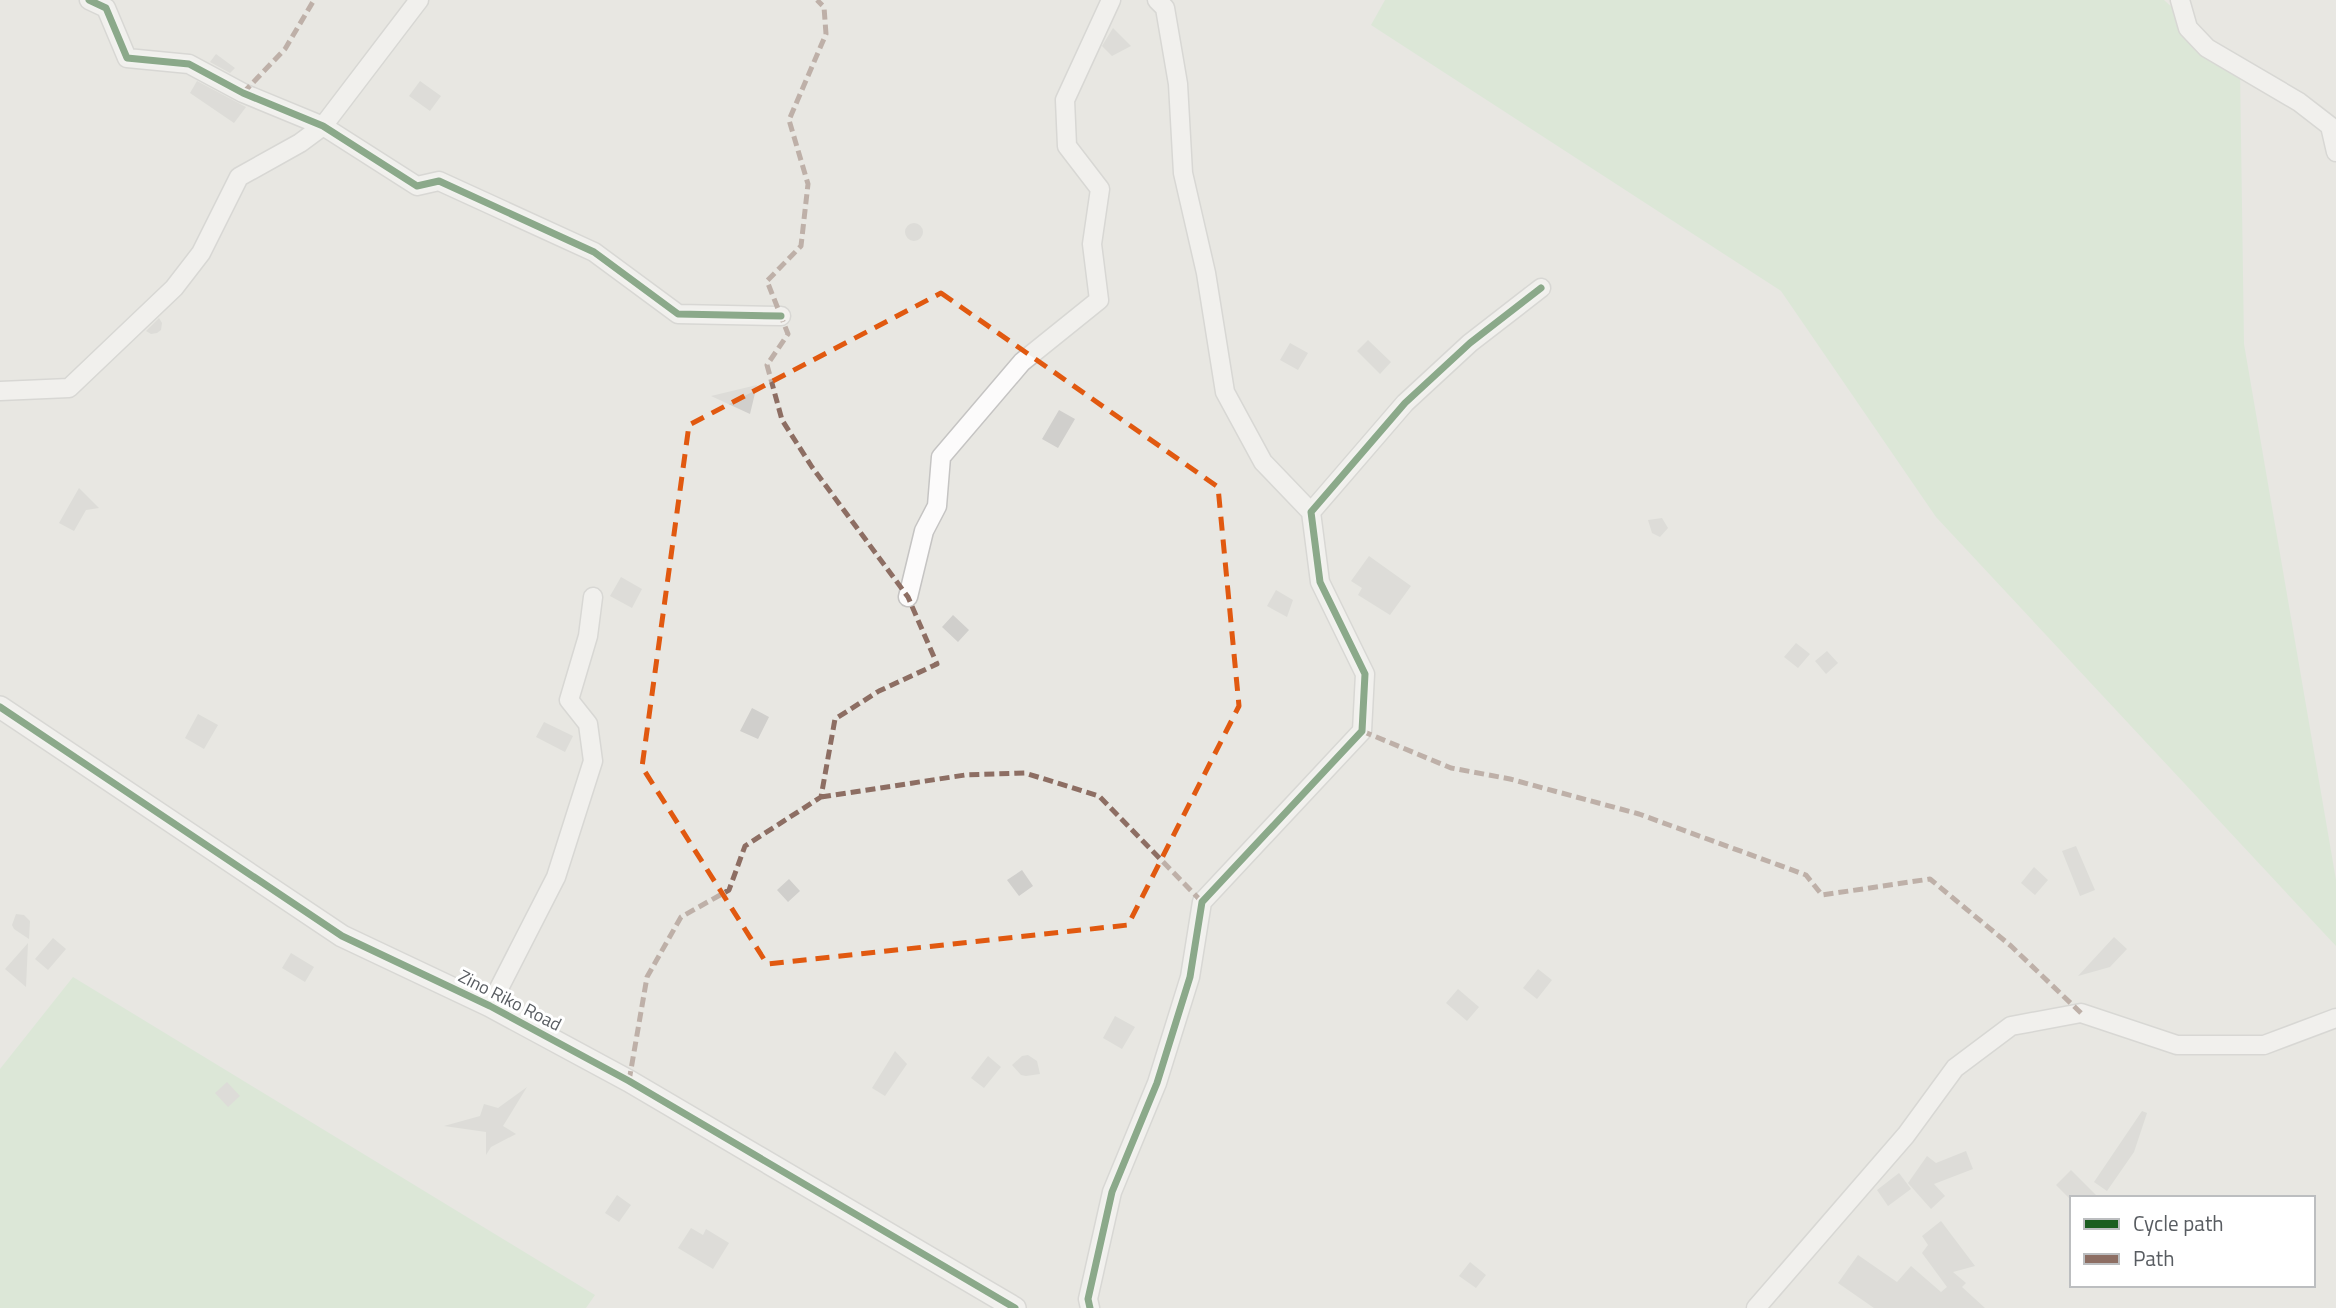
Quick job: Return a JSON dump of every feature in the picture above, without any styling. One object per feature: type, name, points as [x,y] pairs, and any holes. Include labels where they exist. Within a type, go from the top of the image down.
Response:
[{"type":"street","points":[[89,0],[106,8],[127,58],[189,64],[243,93],[323,126],[417,186],[439,181],[594,252],[678,314],[781,316]]},
{"type":"street","points":[[0,391],[69,388],[174,288],[201,253],[239,177],[290,149],[323,126],[419,0]]},
{"type":"street","points":[[908,597],[924,531],[937,506],[941,457],[1022,362],[1099,300],[1092,244],[1100,189],[1067,146],[1065,100],[1111,0]]},
{"type":"street","points":[[1090,1308],[1088,1299],[1112,1192],[1157,1083],[1190,977],[1202,902],[1362,731],[1365,674],[1320,582],[1311,512],[1264,462],[1225,392],[1206,273],[1183,173],[1178,84],[1165,8],[1157,0]]},
{"type":"street","points":[[2180,0],[2188,28],[2207,48],[2300,102],[2330,126],[2336,152]]},
{"type":"street","points":[[1311,512],[1405,403],[1470,343],[1541,288]]},
{"type":"street","points":[[490,1006],[556,877],[593,761],[588,724],[569,700],[588,636],[593,597]]},
{"type":"street","name":"Zino Riko Road","points":[[0,707],[342,936],[490,1006],[629,1081],[1015,1308]]},
{"type":"street","points":[[1756,1308],[1906,1135],[1955,1068],[2011,1026],[2081,1013],[2177,1045],[2264,1045],[2336,1018]]},
{"type":"highlighted area","points":[[941,293],[1218,487],[1239,706],[1128,925],[767,964],[642,767],[689,425]]},
{"type":"green space","points":[[1385,0],[2164,0],[2240,69],[2244,344],[2336,880],[2336,946],[1936,517],[1781,291],[1371,25]]},
{"type":"green space","points":[[73,977],[595,1295],[586,1308],[0,1308],[0,1069]]},
{"type":"building","points":[[1113,28],[1131,46],[1112,56],[1102,46]]},
{"type":"building","points":[[216,54],[235,68],[230,73],[210,62]]},
{"type":"building","points":[[197,81],[246,107],[234,123],[190,93]]},
{"type":"building","points":[[420,81],[441,96],[430,111],[409,96]]},
{"type":"building","points":[[914,223],[920,226],[923,232],[920,238],[914,241],[908,238],[905,232],[908,226]]},
{"type":"building","points":[[159,318],[162,323],[161,330],[151,334],[146,331]]},
{"type":"building","points":[[1368,340],[1391,362],[1380,374],[1357,351]]},
{"type":"building","points":[[1290,343],[1308,353],[1298,370],[1280,360]]},
{"type":"building","points":[[757,385],[750,414],[711,396],[736,390]]},
{"type":"building","points":[[1059,410],[1075,419],[1058,448],[1042,439]]},
{"type":"building","points":[[79,488],[99,508],[86,510],[74,531],[59,523]]},
{"type":"building","points":[[1662,518],[1668,528],[1660,537],[1652,533],[1648,520]]},
{"type":"building","points":[[1369,556],[1411,586],[1390,615],[1358,595],[1362,588],[1351,581]]},
{"type":"building","points":[[621,577],[642,589],[632,608],[610,596]]},
{"type":"building","points":[[1276,590],[1293,600],[1287,617],[1267,606]]},
{"type":"building","points":[[953,615],[969,630],[958,642],[942,627]]},
{"type":"building","points":[[1796,643],[1810,654],[1798,668],[1784,657]]},
{"type":"building","points":[[1827,651],[1838,663],[1826,674],[1815,661]]},
{"type":"building","points":[[752,708],[769,717],[758,739],[740,731]]},
{"type":"building","points":[[198,714],[218,725],[204,749],[185,738]]},
{"type":"building","points":[[544,722],[573,736],[565,752],[536,737]]},
{"type":"building","points":[[2076,846],[2095,890],[2080,896],[2062,851]]},
{"type":"building","points":[[2034,867],[2048,880],[2035,895],[2021,883]]},
{"type":"building","points":[[1022,870],[1033,886],[1019,896],[1007,880]]},
{"type":"building","points":[[789,879],[800,891],[788,902],[777,890]]},
{"type":"building","points":[[16,914],[24,915],[30,921],[29,939],[14,929],[12,925]]},
{"type":"building","points":[[2114,937],[2127,949],[2110,967],[2078,976]]},
{"type":"building","points":[[53,938],[66,949],[48,970],[35,959]]},
{"type":"building","points":[[28,943],[26,987],[5,969]]},
{"type":"building","points":[[291,953],[314,967],[305,982],[282,968]]},
{"type":"building","points":[[1538,969],[1552,980],[1537,999],[1523,988]]},
{"type":"building","points":[[1458,989],[1479,1007],[1467,1021],[1446,1003]]},
{"type":"building","points":[[1115,1016],[1135,1027],[1122,1049],[1103,1038]]},
{"type":"building","points":[[895,1051],[907,1064],[885,1096],[872,1088]]},
{"type":"building","points":[[1028,1055],[1037,1061],[1040,1074],[1021,1075],[1012,1065],[1022,1056]]},
{"type":"building","points":[[988,1056],[1001,1067],[984,1088],[971,1078]]},
{"type":"building","points":[[227,1082],[240,1096],[228,1107],[215,1093]]},
{"type":"building","points":[[527,1087],[503,1126],[516,1134],[491,1147],[486,1155],[486,1132],[444,1126],[480,1116],[484,1104],[498,1108]]},
{"type":"building","points":[[2142,1111],[2147,1113],[2134,1152],[2107,1191],[2094,1182]]},
{"type":"building","points":[[1966,1151],[1973,1169],[1934,1184],[1945,1196],[1931,1209],[1908,1183],[1927,1156],[1936,1163]]},
{"type":"building","points":[[2071,1170],[2097,1196],[2069,1198],[2056,1185]]},
{"type":"building","points":[[1899,1173],[1911,1189],[1888,1206],[1877,1190]]},
{"type":"building","points":[[617,1195],[631,1205],[619,1222],[605,1213]]},
{"type":"building","points":[[1941,1221],[1975,1266],[1953,1272],[1966,1283],[1962,1287],[1985,1308],[1874,1308],[1838,1283],[1858,1255],[1897,1282],[1911,1266],[1941,1292],[1947,1287],[1922,1253],[1928,1245],[1922,1236]]},
{"type":"building","points":[[691,1228],[703,1235],[706,1229],[729,1243],[713,1269],[678,1248]]},
{"type":"building","points":[[1470,1262],[1486,1275],[1476,1288],[1459,1276]]},
{"type":"marked path","points":[[243,93],[285,49],[314,0]]},
{"type":"marked path","points":[[629,1081],[647,977],[681,917],[729,890],[745,846],[821,797],[835,719],[879,691],[937,664],[908,597],[812,467],[782,420],[767,365],[788,334],[767,281],[801,246],[808,184],[789,120],[826,34],[824,7],[817,0]]},
{"type":"marked path","points":[[1362,731],[1451,768],[1510,779],[1639,814],[1806,875],[1822,895],[1930,879],[2011,946],[2081,1013]]},
{"type":"marked path","points":[[821,797],[965,775],[1025,773],[1099,796],[1202,902]]},
{"type":"cycle path","points":[[89,0],[106,8],[127,58],[189,64],[243,93],[323,126],[417,186],[439,181],[594,252],[678,314],[781,316]]},
{"type":"cycle path","points":[[1090,1308],[1088,1299],[1112,1192],[1157,1083],[1190,977],[1202,902],[1362,731],[1365,674],[1320,582],[1311,512],[1405,403],[1470,343],[1541,288]]},
{"type":"cycle path","points":[[0,707],[342,936],[490,1006],[629,1081],[1015,1308]]}]
